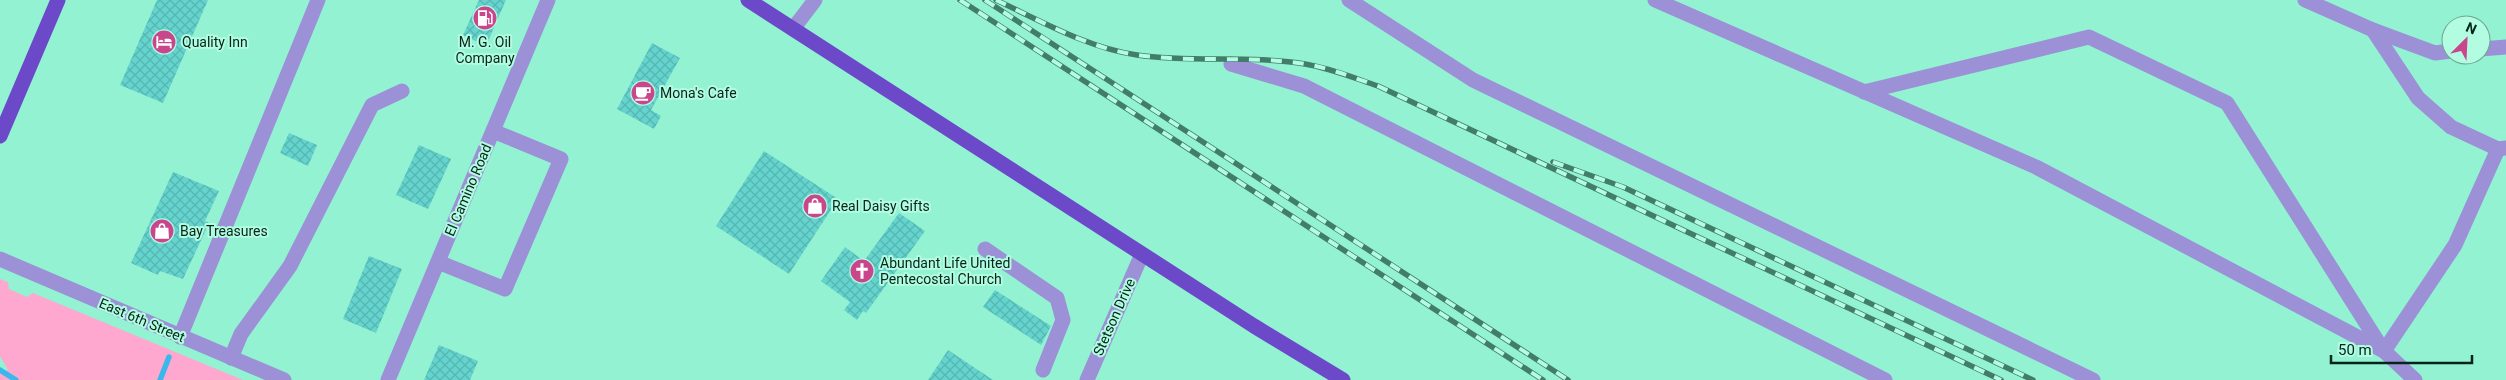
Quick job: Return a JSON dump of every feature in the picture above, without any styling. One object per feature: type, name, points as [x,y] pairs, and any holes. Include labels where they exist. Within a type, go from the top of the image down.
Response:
[{"type":"main road","points":[[0,136],[58,0]]},
{"type":"main road","points":[[748,0],[1142,254],[1343,380]]},
{"type":"street","points":[[180,337],[318,0]]},
{"type":"street","name":"El Camino Road","points":[[388,380],[548,0]]},
{"type":"street","points":[[793,29],[815,0]]},
{"type":"street","points":[[1350,0],[1473,80],[2093,380]]},
{"type":"street","points":[[1655,0],[2036,167],[2384,351]]},
{"type":"street","points":[[2305,0],[2373,30],[2435,52],[2441,52]]},
{"type":"street","points":[[2373,30],[2418,98],[2451,127],[2502,148],[2455,245],[2384,351]]},
{"type":"street","points":[[1864,92],[2089,36],[2227,103],[2384,351],[2415,380]]},
{"type":"street","points":[[2491,48],[2506,47]]},
{"type":"street","points":[[1231,64],[1304,86],[1885,380]]},
{"type":"street","points":[[230,358],[242,334],[290,266],[372,105],[402,91]]},
{"type":"street","points":[[438,262],[505,289],[561,159],[493,131]]},
{"type":"street","points":[[985,249],[1056,298],[1063,320],[1043,370]]},
{"type":"street","name":"Stetson Drive","points":[[1086,380],[1142,254]]},
{"type":"street","name":"East 6th Street","points":[[0,259],[284,380]]},
{"type":"shaded area","points":[[0,279],[8,282],[9,289],[27,297],[33,293],[243,380],[0,380],[0,373],[8,370],[0,356]]},
{"type":"building","name":"Quality Inn","points":[[157,0],[208,0],[163,103],[120,85]]},
{"type":"building","name":"M. G. Oil Company","points":[[479,0],[506,0],[486,46],[463,35]]},
{"type":"building","name":"Mona's Cafe","points":[[652,43],[680,58],[651,110],[661,116],[654,129],[617,109]]},
{"type":"building","points":[[289,133],[317,145],[308,166],[280,153]]},
{"type":"building","points":[[419,145],[451,159],[428,209],[396,195]]},
{"type":"building","points":[[764,151],[838,199],[789,274],[716,226]]},
{"type":"building","points":[[173,172],[219,191],[205,221],[209,223],[183,279],[160,271],[158,275],[131,263]]},
{"type":"building","name":"Abundant Life United Pentecostal Church","points":[[899,213],[925,231],[866,313],[863,311],[857,320],[844,310],[850,302],[821,281],[845,247],[864,261]]},
{"type":"building","points":[[369,256],[402,269],[376,333],[343,319]]},
{"type":"building","points":[[995,290],[1051,326],[1041,345],[983,307]]},
{"type":"building","points":[[439,345],[478,361],[470,380],[424,380]]},
{"type":"building","points":[[948,350],[993,380],[928,380]]},
{"type":"waterway","points":[[160,380],[169,357]]},
{"type":"waterway","points":[[0,370],[16,380]]},
{"type":"railway","points":[[960,0],[1543,380]]},
{"type":"railway","points":[[985,0],[1568,380]]},
{"type":"railway","points":[[996,0],[1065,33],[1119,51],[1137,55],[1179,59],[1284,61],[1333,71],[1378,86],[2001,380]]},
{"type":"railway","points":[[1553,162],[1623,187],[2033,380]]},
{"type":"place","name":"M. G. Oil Company","points":[[485,18]]},
{"type":"place","name":"Quality Inn","points":[[164,42]]},
{"type":"place","name":"Mona's Cafe","points":[[643,93]]},
{"type":"place","name":"Real Daisy Gifts","points":[[815,206]]},
{"type":"place","name":"Bay Treasures","points":[[162,231]]},
{"type":"place","name":"Abundant Life United Pentecostal Church","points":[[862,271]]}]
